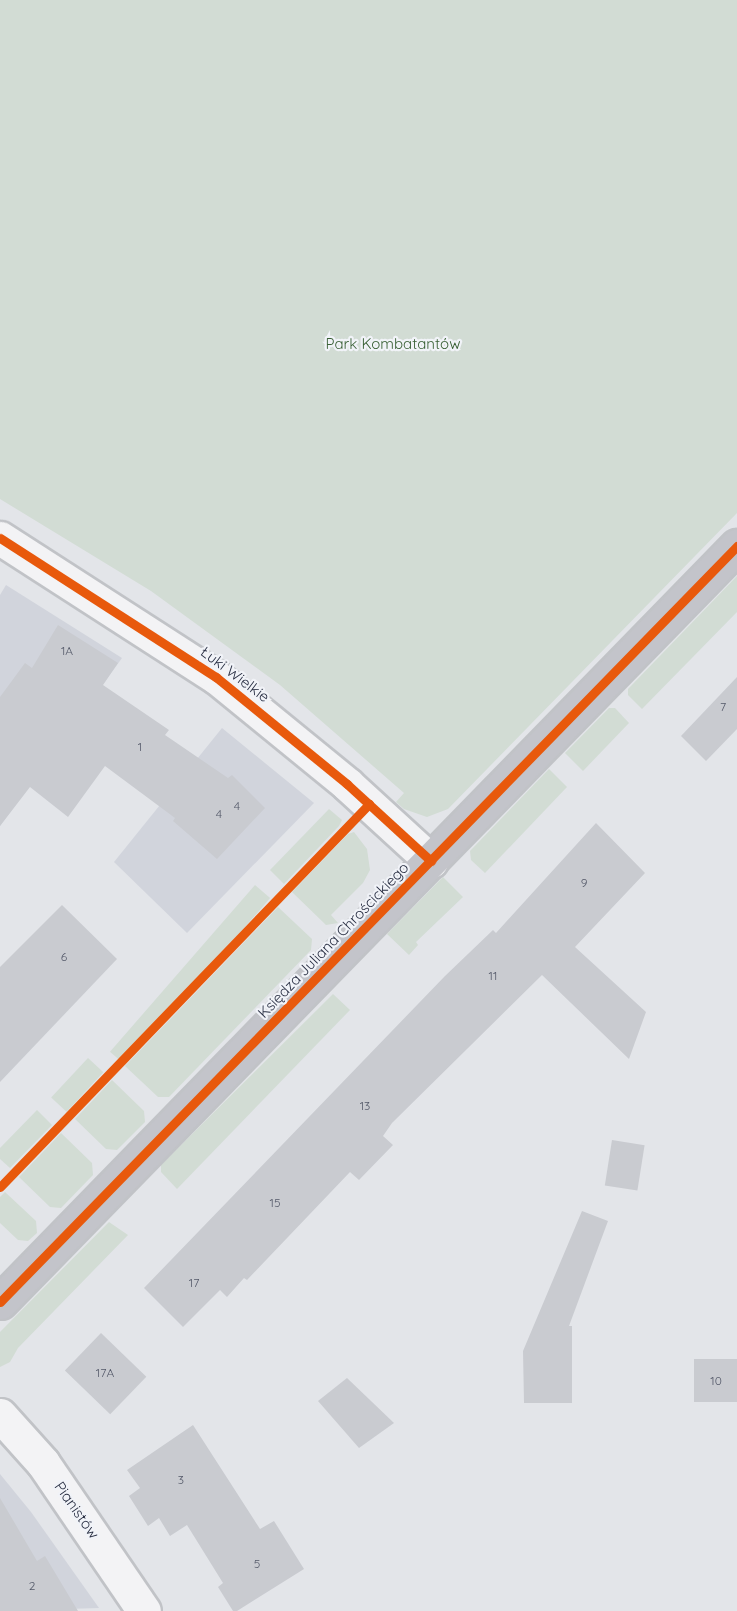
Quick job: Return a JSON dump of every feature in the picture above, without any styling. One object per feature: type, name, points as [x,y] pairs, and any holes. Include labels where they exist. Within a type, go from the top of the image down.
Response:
[{"type":"street","name":"Łuki Wielkie","points":[[0,538],[216,677],[347,784],[431,861]]},
{"type":"street","name":"Księdza Juliana Chrościckiego","points":[[0,1302],[737,546]]},
{"type":"street","name":"Pianistów","points":[[0,1415],[43,1463],[144,1611]]},
{"type":"shaded area","points":[[6,585],[122,658],[0,826],[0,595]]},
{"type":"shaded area","points":[[222,728],[314,803],[187,933],[114,862]]},
{"type":"shaded area","points":[[0,1474],[31,1512],[99,1608],[0,1611]]},
{"type":"green space","name":"Park Kombatantów","points":[[0,0],[737,0],[737,513],[448,809],[427,817],[404,809],[396,802],[404,793],[280,685],[151,591],[0,499]]},
{"type":"green space","points":[[737,576],[737,612],[642,709],[628,695],[628,689]]},
{"type":"green space","points":[[609,708],[615,708],[629,723],[583,771],[565,753]]},
{"type":"green space","points":[[549,769],[567,787],[485,873],[471,860],[470,851]]},
{"type":"green space","points":[[329,809],[342,820],[339,826],[284,884],[270,870]]},
{"type":"green space","points":[[354,832],[367,849],[370,870],[363,883],[331,915],[338,923],[326,925],[292,892],[348,834]]},
{"type":"green space","points":[[443,877],[463,897],[416,942],[418,945],[409,955],[387,934]]},
{"type":"green space","points":[[255,885],[270,898],[125,1065],[110,1052]]},
{"type":"green space","points":[[278,907],[312,939],[311,950],[169,1097],[158,1097],[125,1066]]},
{"type":"green space","points":[[333,994],[350,1010],[177,1189],[161,1172],[161,1165]]},
{"type":"green space","points":[[88,1058],[103,1072],[67,1112],[51,1097]]},
{"type":"green space","points":[[112,1080],[144,1111],[145,1122],[117,1150],[106,1149],[75,1119]]},
{"type":"green space","points":[[37,1110],[52,1125],[10,1168],[0,1159],[0,1148]]},
{"type":"green space","points":[[61,1133],[92,1163],[93,1175],[61,1208],[50,1207],[19,1177]]},
{"type":"green space","points":[[5,1192],[36,1221],[37,1233],[28,1241],[18,1240],[0,1223],[0,1197]]},
{"type":"green space","points":[[109,1222],[128,1235],[18,1348],[10,1362],[0,1367],[0,1332]]},
{"type":"building","points":[[58,625],[118,663],[103,685],[169,730],[165,735],[228,778],[232,775],[265,808],[217,859],[173,821],[175,818],[105,766],[68,817],[30,787],[0,826],[0,697],[25,663],[32,668]]},
{"type":"building","points":[[737,677],[737,729],[706,761],[681,736]]},
{"type":"building","points":[[596,823],[645,873],[575,947],[646,1012],[629,1059],[542,975],[392,1123],[383,1136],[393,1145],[359,1180],[350,1172],[247,1280],[244,1278],[227,1297],[220,1290],[183,1327],[144,1288],[445,976],[493,930],[496,933]]},
{"type":"building","points":[[62,905],[117,959],[0,1082],[0,967]]},
{"type":"building","points":[[612,1140],[645,1145],[637,1191],[605,1185]]},
{"type":"building","points":[[582,1211],[608,1221],[569,1326],[572,1326],[572,1403],[524,1403],[523,1351]]},
{"type":"building","points":[[101,1333],[146,1377],[110,1414],[65,1370]]},
{"type":"building","points":[[694,1359],[737,1359],[737,1402],[694,1402]]},
{"type":"building","points":[[347,1378],[394,1423],[359,1448],[318,1401]]},
{"type":"building","points":[[193,1425],[260,1529],[274,1521],[304,1569],[237,1611],[233,1611],[218,1587],[223,1583],[187,1525],[170,1536],[159,1518],[148,1526],[129,1496],[140,1488],[127,1470]]},
{"type":"building","points":[[0,1498],[37,1561],[45,1556],[78,1611],[0,1611]]},
{"type":"cycle path","points":[[0,538],[216,677],[347,784],[431,861]]},
{"type":"cycle path","points":[[0,1302],[737,546]]},
{"type":"cycle path","points":[[0,1187],[369,804]]}]
